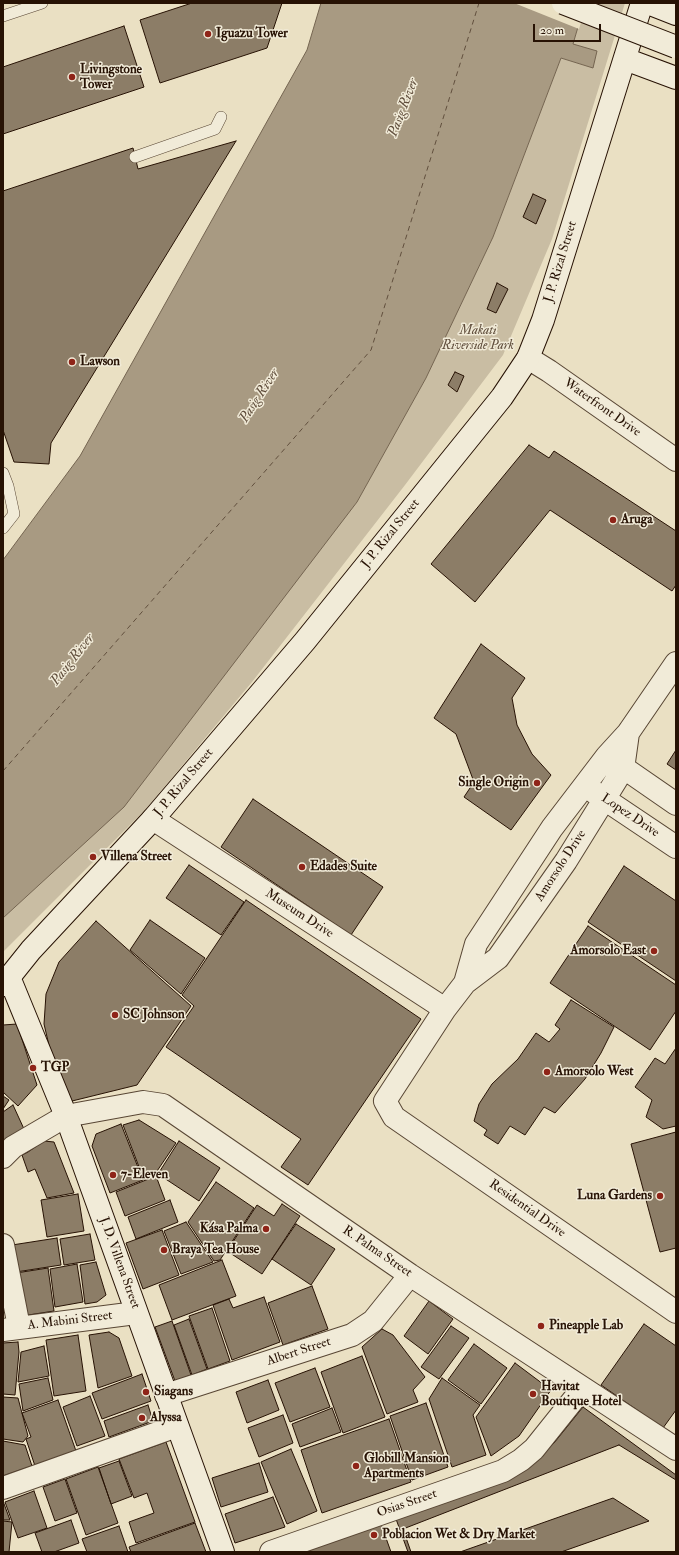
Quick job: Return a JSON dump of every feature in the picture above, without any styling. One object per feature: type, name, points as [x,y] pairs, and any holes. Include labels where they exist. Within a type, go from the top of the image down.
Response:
[{"type":"street","points":[[563,3],[676,48]]},
{"type":"street","name":"J. P. Rizal Street","points":[[6,981],[31,950],[153,819],[305,641],[502,397],[528,358],[543,320],[642,3]]},
{"type":"street","points":[[648,3],[676,14]]},
{"type":"street","points":[[625,59],[676,78]]},
{"type":"street","name":"Waterfront Drive","points":[[528,358],[549,371],[676,460]]},
{"type":"street","name":"Amorsolo Drive","points":[[385,1101],[445,1009],[465,983],[498,958],[566,861],[605,800],[615,762],[628,733],[676,662]]},
{"type":"street","points":[[615,762],[676,804]]},
{"type":"street","name":"Amorsolo Drive","points":[[465,983],[476,944],[552,828],[584,785],[615,762]]},
{"type":"street","name":"Lopez Drive","points":[[584,785],[676,847]]},
{"type":"street","name":"Museum Drive","points":[[153,819],[445,1009]]},
{"type":"street","name":"J. D. Villena Street","points":[[6,981],[66,1116],[223,1552]]},
{"type":"street","name":"Residential Drive","points":[[385,1101],[394,1117],[676,1312]]},
{"type":"street","name":"R. Palma Street","points":[[66,1116],[143,1102],[163,1105],[410,1274],[582,1389],[676,1449]]},
{"type":"street","points":[[3,1157],[13,1147],[66,1116]]},
{"type":"street","points":[[3,1245],[11,1328]]},
{"type":"street","name":"Albert Street","points":[[166,1395],[352,1335],[373,1321],[410,1274]]},
{"type":"street","name":"A. Mabini Street","points":[[11,1328],[136,1313]]},
{"type":"street","name":"Osias Street","points":[[271,1552],[503,1471],[534,1449],[582,1389]]},
{"type":"street","points":[[3,1488],[177,1426]]},
{"type":"lane","points":[[3,16],[42,3]]},
{"type":"lane","points":[[135,157],[215,129],[221,117]]},
{"type":"lane","points":[[3,473],[8,486],[14,514],[4,526]]},
{"type":"green space","name":"Makati Riverside Park","points":[[585,3],[625,3],[552,239],[503,355],[405,485],[252,682],[145,810],[3,952],[3,918],[48,876],[357,502],[426,378],[493,237],[561,58],[593,68],[573,44]]},
{"type":"water","name":"Pasig River","points":[[321,3],[585,3],[573,44],[597,51],[593,68],[561,58],[493,237],[426,378],[357,502],[124,807],[3,918],[3,560],[80,456],[307,50]]},
{"type":"pier","points":[[514,3],[587,3],[579,29]]},
{"type":"building","name":"Iguazu Tower","points":[[192,3],[282,3],[267,48],[160,83],[140,20]]},
{"type":"building","name":"Livingstone Tower","points":[[124,26],[144,87],[3,134],[3,67]]},
{"type":"building","points":[[236,141],[51,443],[49,464],[14,462],[3,430],[3,191],[133,148],[138,169]]},
{"type":"building","points":[[533,194],[546,200],[536,224],[523,217]]},
{"type":"building","points":[[497,283],[508,289],[496,313],[487,309]]},
{"type":"building","points":[[455,372],[464,376],[457,392],[448,385]]},
{"type":"building","name":"Aruga","points":[[529,445],[549,458],[554,451],[676,531],[676,585],[672,591],[550,510],[475,602],[431,564]]},
{"type":"building","points":[[481,644],[525,678],[512,698],[517,725],[532,754],[551,775],[511,830],[464,797],[474,782],[456,734],[434,718]]},
{"type":"building","points":[[676,750],[676,770],[667,764]]},
{"type":"building","name":"Edades Suite","points":[[253,799],[383,887],[351,935],[221,847]]},
{"type":"building","points":[[189,865],[244,902],[221,935],[166,898]]},
{"type":"building","name":"Amorsolo East","points":[[624,866],[676,901],[676,981],[588,922]]},
{"type":"building","points":[[246,900],[421,1019],[308,1185],[281,1167],[301,1139],[166,1047],[194,1006],[182,995]]},
{"type":"building","points":[[150,920],[205,958],[181,994],[130,950]]},
{"type":"building","name":"SC Johnson","points":[[96,921],[191,1006],[137,1085],[68,1102],[51,1054],[44,1024],[46,994],[59,962]]},
{"type":"building","points":[[588,926],[676,985],[676,1011],[650,1050],[550,983]]},
{"type":"building","name":"Amorsolo West","points":[[571,1000],[614,1027],[601,1053],[585,1079],[555,1113],[544,1107],[525,1135],[510,1126],[498,1144],[484,1135],[487,1130],[474,1121],[479,1104],[492,1084],[518,1059],[536,1033],[549,1042],[560,1029],[555,1025]]},
{"type":"building","points":[[17,1024],[37,1085],[18,1106],[3,1092],[3,1025]]},
{"type":"building","points":[[676,1048],[676,1126],[663,1129],[646,1117],[652,1100],[635,1087],[655,1058],[665,1064]]},
{"type":"building","points":[[3,1096],[9,1100],[3,1109]]},
{"type":"building","points":[[13,1105],[24,1129],[9,1143],[3,1139],[3,1112]]},
{"type":"building","points":[[139,1120],[176,1143],[153,1177],[144,1180],[123,1125]]},
{"type":"building","points":[[121,1124],[143,1180],[110,1193],[92,1146],[96,1134]]},
{"type":"building","name":"Luna Gardens","points":[[676,1132],[676,1248],[660,1252],[631,1144]]},
{"type":"building","points":[[44,1141],[54,1142],[74,1193],[47,1198],[35,1169],[28,1172],[22,1155]]},
{"type":"building","points":[[179,1141],[220,1168],[199,1201],[158,1174]]},
{"type":"building","points":[[156,1176],[165,1200],[125,1216],[116,1192]]},
{"type":"building","points":[[216,1182],[254,1208],[220,1260],[214,1261],[188,1222]]},
{"type":"building","points":[[78,1194],[84,1231],[47,1237],[41,1200]]},
{"type":"building","points":[[170,1200],[178,1222],[136,1239],[128,1217]]},
{"type":"building","points":[[282,1204],[300,1216],[262,1274],[227,1251],[257,1205],[274,1216]]},
{"type":"building","points":[[186,1222],[213,1262],[181,1274],[164,1231]]},
{"type":"building","points":[[296,1224],[335,1249],[311,1285],[272,1259]]},
{"type":"building","points":[[162,1230],[179,1275],[143,1289],[126,1243]]},
{"type":"building","points":[[90,1234],[95,1260],[64,1265],[60,1239]]},
{"type":"building","points":[[57,1238],[61,1265],[16,1272],[12,1245]]},
{"type":"building","points":[[222,1260],[236,1296],[172,1320],[159,1285]]},
{"type":"building","points":[[96,1262],[106,1295],[97,1302],[85,1304],[80,1265]]},
{"type":"building","points":[[77,1264],[83,1302],[55,1307],[50,1269]]},
{"type":"building","points":[[48,1268],[54,1311],[22,1316],[16,1273]]},
{"type":"building","points":[[312,1286],[328,1329],[283,1345],[268,1303]]},
{"type":"building","points":[[264,1297],[280,1342],[232,1360],[213,1305],[229,1299],[233,1308]]},
{"type":"building","points":[[429,1301],[453,1319],[428,1354],[404,1336]]},
{"type":"building","points":[[212,1308],[230,1361],[208,1369],[189,1316]]},
{"type":"building","points":[[189,1319],[207,1369],[192,1375],[174,1325]]},
{"type":"building","points":[[172,1321],[191,1375],[175,1381],[155,1327]]},
{"type":"building","points":[[644,1324],[676,1346],[676,1410],[663,1428],[601,1385]]},
{"type":"building","points":[[451,1326],[469,1338],[439,1379],[421,1367]]},
{"type":"building","points":[[382,1329],[393,1335],[425,1377],[413,1390],[418,1402],[387,1414],[362,1347]]},
{"type":"building","points":[[109,1332],[119,1338],[132,1376],[98,1388],[89,1335]]},
{"type":"building","points":[[78,1335],[86,1391],[54,1396],[46,1340]]},
{"type":"building","points":[[18,1342],[19,1352],[15,1395],[3,1394],[3,1343]]},
{"type":"building","points":[[474,1344],[507,1368],[481,1404],[448,1380]]},
{"type":"building","points":[[44,1346],[49,1376],[18,1382],[21,1352]]},
{"type":"building","points":[[362,1356],[385,1417],[343,1433],[321,1372]]},
{"type":"building","points":[[515,1363],[551,1390],[519,1436],[491,1456],[476,1417]]},
{"type":"building","points":[[315,1368],[330,1407],[290,1422],[275,1383]]},
{"type":"building","points":[[142,1374],[151,1401],[102,1419],[92,1393]]},
{"type":"building","points":[[48,1378],[53,1400],[23,1411],[19,1384]]},
{"type":"building","points":[[442,1378],[480,1405],[473,1415],[486,1455],[452,1467],[429,1399]]},
{"type":"building","points":[[268,1380],[279,1410],[247,1423],[236,1392]]},
{"type":"building","points":[[90,1396],[105,1436],[77,1446],[63,1407]]},
{"type":"building","points":[[3,1397],[18,1398],[28,1436],[23,1442],[3,1439]]},
{"type":"building","points":[[58,1400],[76,1451],[35,1466],[26,1439],[31,1437],[22,1413]]},
{"type":"building","points":[[426,1403],[448,1467],[412,1480],[390,1416]]},
{"type":"building","points":[[148,1405],[153,1421],[109,1437],[104,1421]]},
{"type":"building","points":[[583,1407],[676,1475],[676,1552],[408,1552],[396,1519],[528,1465],[554,1443]]},
{"type":"building","points":[[332,1408],[341,1432],[300,1447],[292,1424]]},
{"type":"building","points":[[283,1415],[293,1443],[259,1457],[248,1428]]},
{"type":"building","name":"Globill Mansion Apartments","points":[[389,1419],[411,1482],[322,1513],[301,1450]]},
{"type":"building","points":[[3,1441],[25,1445],[32,1466],[3,1476]]},
{"type":"building","points":[[166,1442],[195,1522],[136,1543],[129,1522],[154,1513],[147,1493],[134,1498],[119,1459]]},
{"type":"building","points":[[619,1445],[676,1480],[676,1552],[561,1552],[649,1521],[613,1498],[460,1552],[411,1552],[403,1529]]},
{"type":"building","points":[[291,1449],[317,1511],[287,1524],[261,1462]]},
{"type":"building","points":[[119,1461],[132,1496],[111,1504],[99,1468]]},
{"type":"building","points":[[259,1463],[268,1492],[221,1507],[212,1478]]},
{"type":"building","points":[[98,1467],[118,1523],[86,1535],[66,1479]]},
{"type":"building","points":[[65,1479],[77,1513],[55,1521],[43,1487]]},
{"type":"building","points":[[34,1491],[47,1528],[18,1538],[5,1502]]},
{"type":"building","points":[[273,1497],[285,1527],[235,1543],[225,1514]]},
{"type":"building","points":[[3,1501],[10,1520],[3,1520]]},
{"type":"building","points":[[71,1520],[79,1543],[54,1552],[42,1552],[35,1533]]},
{"type":"building","points":[[3,1521],[12,1522],[9,1552],[3,1552]]},
{"type":"building","points":[[195,1523],[206,1552],[131,1552],[129,1547]]},
{"type":"building","name":"Poblacion Wet & Dry Market","points":[[381,1524],[391,1552],[303,1552]]},
{"type":"building","points":[[119,1526],[128,1552],[87,1552],[82,1539]]},
{"type":"ferry route","points":[[3,771],[371,350],[479,3]]},
{"type":"place","name":"Iguazu Tower","points":[[208,34]]},
{"type":"place","name":"Livingstone Tower","points":[[72,77]]},
{"type":"place","name":"Lawson","points":[[72,362]]},
{"type":"place","name":"Aruga","points":[[613,520]]},
{"type":"place","name":"Single Origin","points":[[537,783]]},
{"type":"place","name":"Villena Street","points":[[93,857]]},
{"type":"place","name":"Edades Suite","points":[[302,867]]},
{"type":"place","name":"Amorsolo East","points":[[654,951]]},
{"type":"place","name":"SC Johnson","points":[[115,1015]]},
{"type":"place","name":"TGP","points":[[33,1068]]},
{"type":"place","name":"Amorsolo West","points":[[547,1072]]},
{"type":"place","name":"7-Eleven","points":[[113,1175]]},
{"type":"place","name":"Luna Gardens","points":[[660,1196]]},
{"type":"place","name":"Kása Palma","points":[[266,1229]]},
{"type":"place","name":"Braya Tea House","points":[[164,1250]]},
{"type":"place","name":"Pineapple Lab","points":[[541,1326]]},
{"type":"place","name":"Siagans","points":[[146,1392]]},
{"type":"place","name":"Havitat Boutique Hotel","points":[[533,1394]]},
{"type":"place","name":"Alyssa","points":[[142,1418]]},
{"type":"place","name":"Globill Mansion Apartments","points":[[356,1466]]},
{"type":"place","name":"Poblacion Wet & Dry Market","points":[[374,1535]]}]
